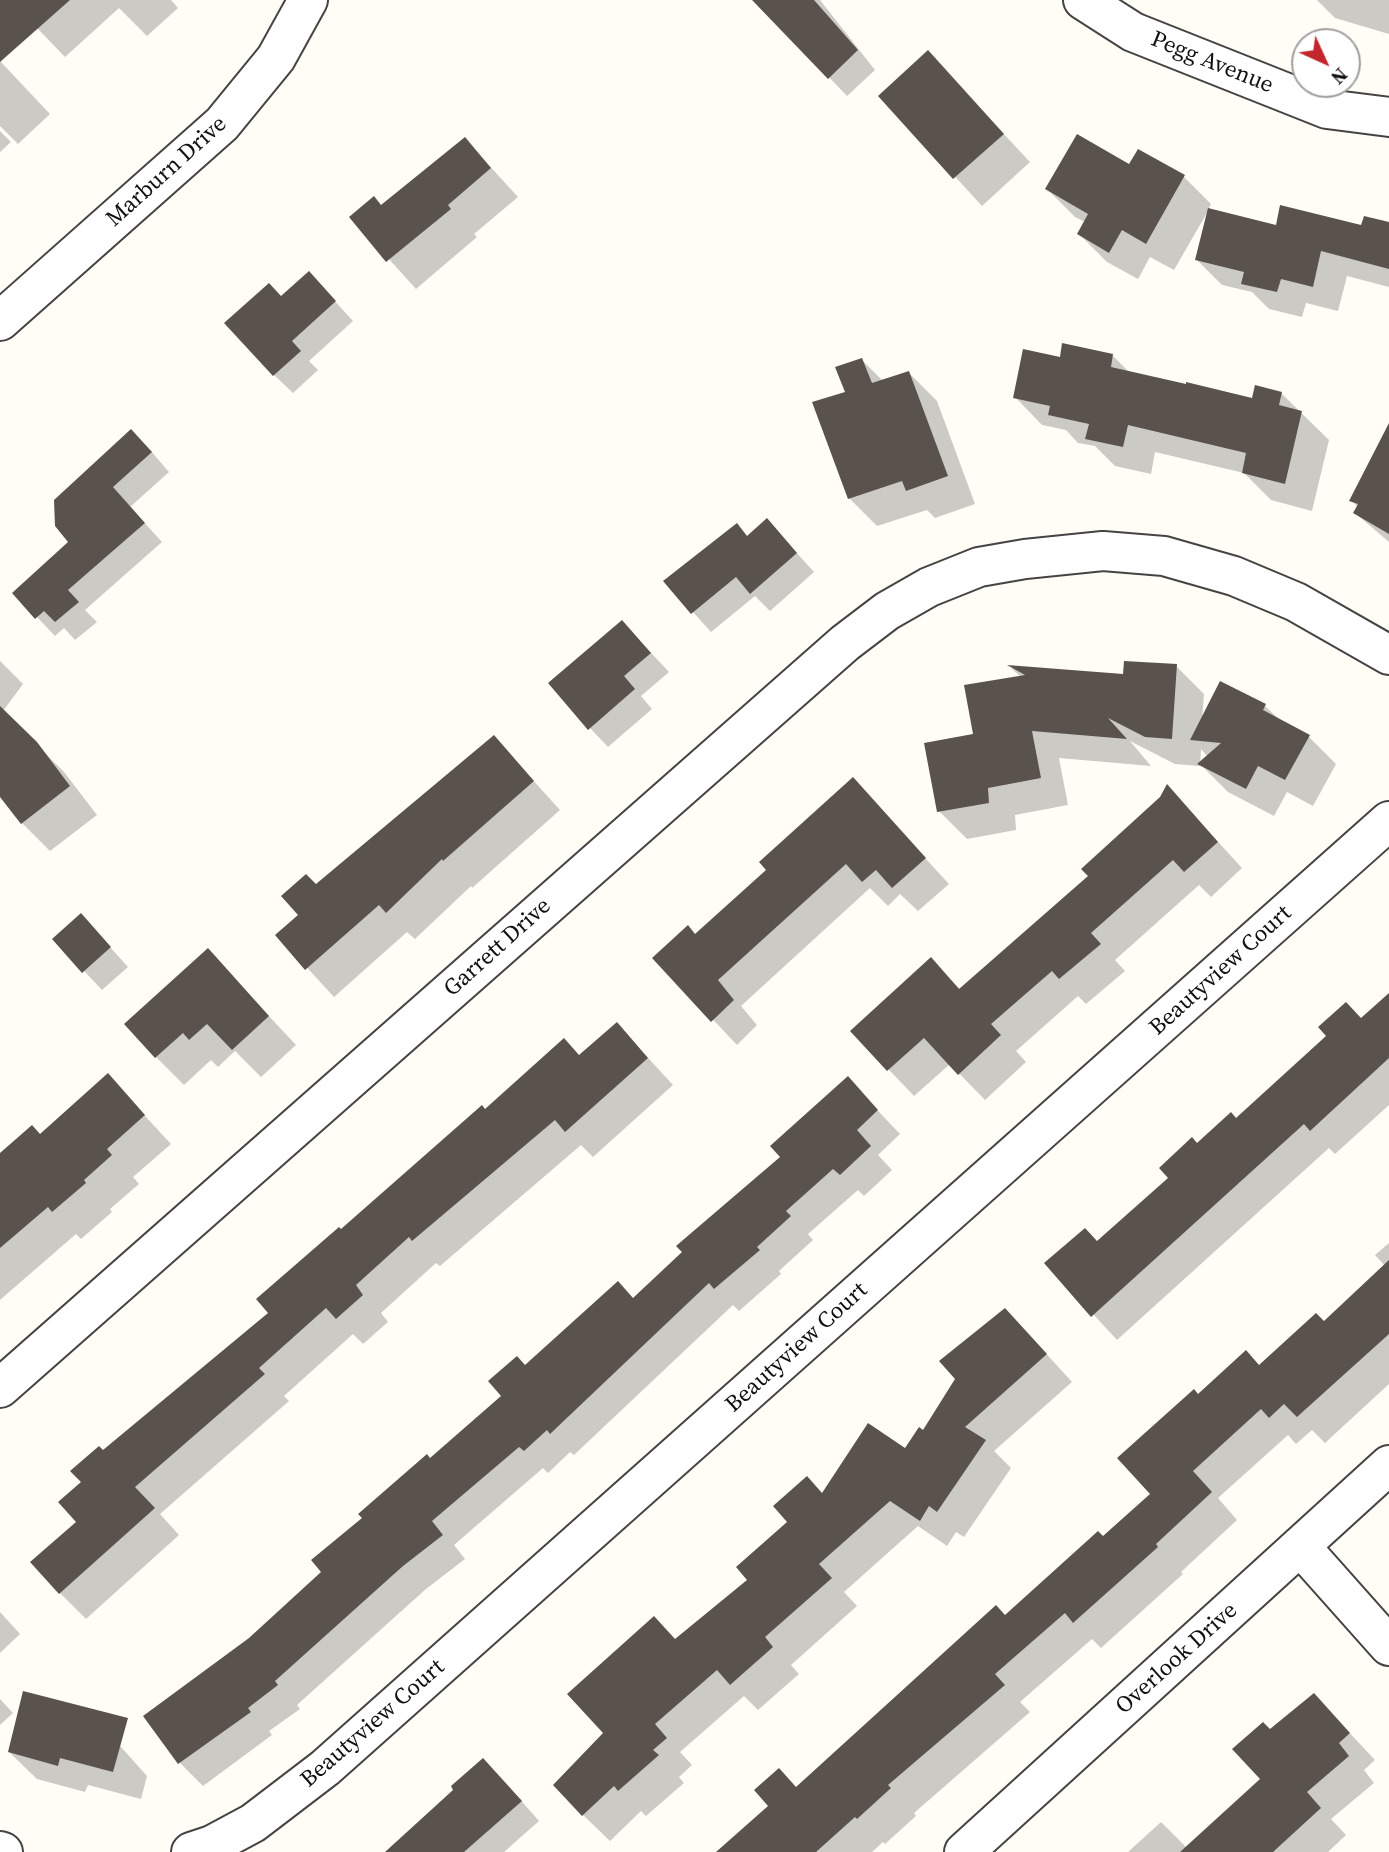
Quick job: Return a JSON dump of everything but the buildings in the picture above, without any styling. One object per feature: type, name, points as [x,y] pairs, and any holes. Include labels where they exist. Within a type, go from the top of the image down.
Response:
[{"type":"street","name":"Marburn Drive","points":[[0,321],[222,124],[276,58],[308,0]]},
{"type":"street","name":"Pegg Avenue","points":[[1083,0],[1133,32],[1326,110],[1389,117]]},
{"type":"street","name":"Garrett Drive","points":[[0,1388],[845,643],[887,611],[929,587],[979,567],[1025,559],[1103,551],[1164,556],[1234,576],[1296,602],[1389,655]]},
{"type":"street","name":"Beautyview Court","points":[[191,1852],[212,1846],[254,1823],[325,1768],[1389,821]]},
{"type":"street","name":"Overlook Drive","points":[[964,1852],[1389,1465]]},
{"type":"street","points":[[1300,1546],[1389,1646]]}]
